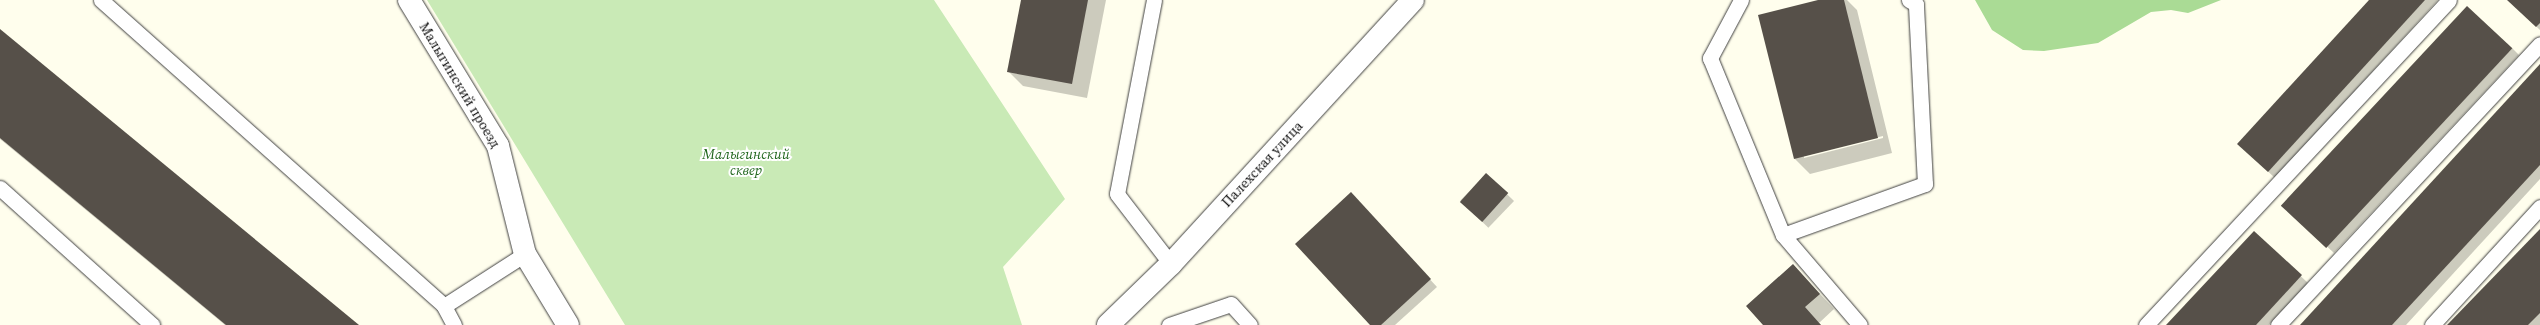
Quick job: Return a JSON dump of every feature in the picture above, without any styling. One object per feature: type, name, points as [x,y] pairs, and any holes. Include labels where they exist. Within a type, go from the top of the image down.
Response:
[{"type":"street","name":"Малыгинский проезд","points":[[409,0],[498,146],[525,254],[568,325]]},
{"type":"street","name":"Палехская улица","points":[[1108,325],[1171,264],[1413,0]]},
{"type":"lane","points":[[101,0],[444,306],[454,325]]},
{"type":"lane","points":[[1154,0],[1117,194],[1171,264]]},
{"type":"lane","points":[[1741,0],[1710,58],[1783,235],[1860,325]]},
{"type":"lane","points":[[1783,235],[1925,184],[1916,4],[1909,0]]},
{"type":"lane","points":[[2146,325],[2449,0]]},
{"type":"lane","points":[[2278,325],[2540,44]]},
{"type":"lane","points":[[0,188],[152,325]]},
{"type":"lane","points":[[2432,325],[2540,207]]},
{"type":"lane","points":[[444,306],[525,254]]},
{"type":"lane","points":[[1169,325],[1231,304],[1250,325]]},
{"type":"green space","name":"Малыгинский сквер","points":[[427,0],[934,0],[1065,199],[1003,267],[1022,325],[625,325]]},
{"type":"green space","points":[[1975,0],[2221,0],[2188,13],[2171,10],[2151,12],[2098,43],[2044,51],[2023,50],[1992,30]]},
{"type":"building","points":[[1021,0],[1088,0],[1072,84],[1007,72]]},
{"type":"building","points":[[1818,0],[1844,0],[1878,138],[1794,159],[1758,15]]},
{"type":"building","points":[[2369,0],[2425,0],[2268,172],[2237,144]]},
{"type":"building","points":[[2507,0],[2540,0],[2540,23],[2536,27]]},
{"type":"building","points":[[2467,6],[2512,48],[2326,248],[2281,206]]},
{"type":"building","points":[[0,29],[359,325],[226,325],[0,138]]},
{"type":"building","points":[[2540,64],[2540,165],[2392,325],[2300,325]]},
{"type":"building","points":[[1486,173],[1508,193],[1482,222],[1460,202]]},
{"type":"building","points":[[1351,192],[1431,279],[1381,325],[1370,325],[1295,244]]},
{"type":"building","points":[[2540,229],[2540,313],[2528,325],[2447,325]]},
{"type":"building","points":[[2254,231],[2302,275],[2256,325],[2166,325]]},
{"type":"building","points":[[1793,264],[1820,294],[1805,307],[1821,325],[1763,325],[1746,306]]}]
